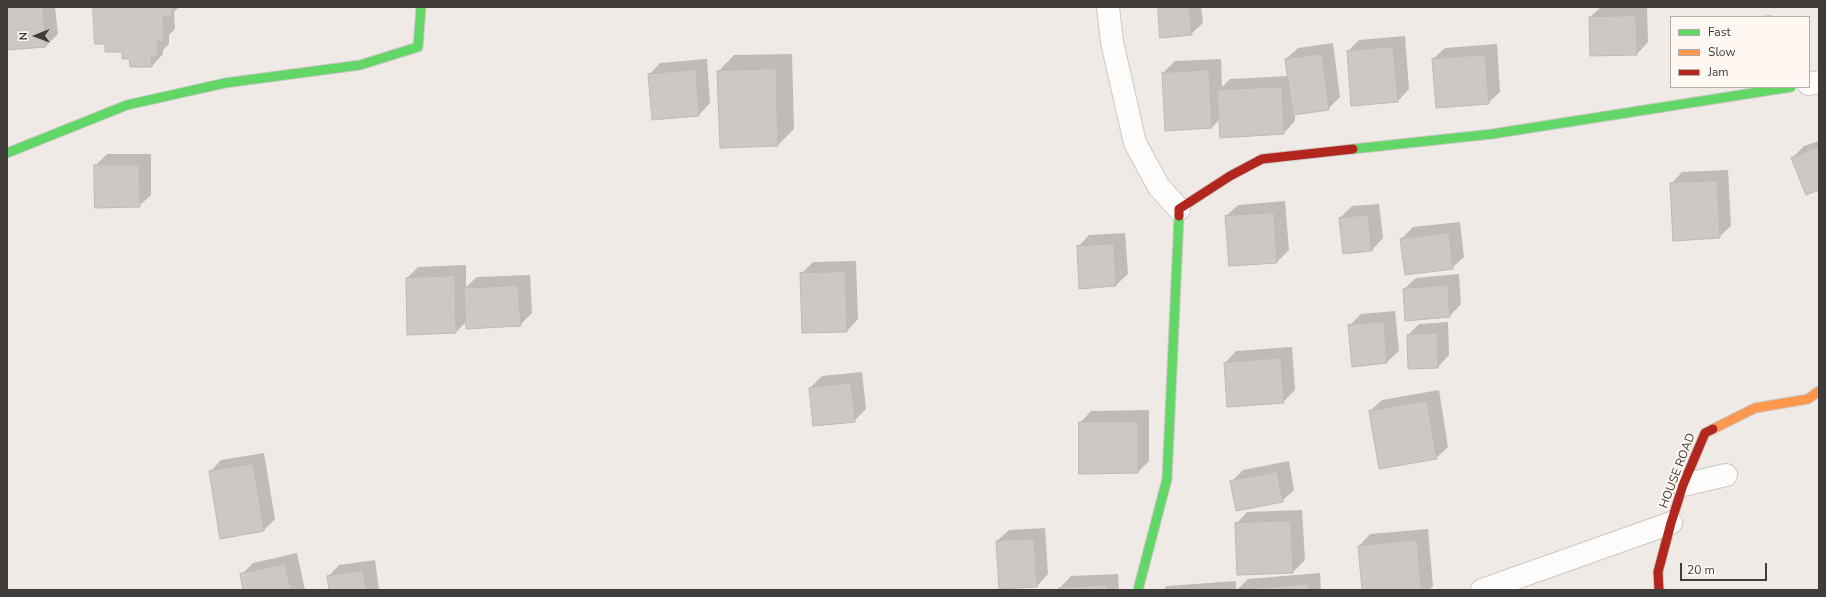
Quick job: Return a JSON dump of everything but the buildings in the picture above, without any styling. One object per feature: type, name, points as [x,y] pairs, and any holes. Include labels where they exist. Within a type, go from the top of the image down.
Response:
[{"type":"street","points":[[7,153],[127,105],[225,83],[360,65],[418,47],[420,7]]},
{"type":"street","points":[[1108,7],[1112,42],[1135,143],[1159,187],[1179,209],[1167,479],[1138,590]]},
{"type":"street","points":[[1179,209],[1230,176],[1262,159],[1492,134],[1784,88]]},
{"type":"street","name":"HOUSE ROAD","points":[[1659,590],[1658,572],[1671,523],[1683,485],[1705,433],[1755,408],[1808,398],[1819,391]]},
{"type":"street","points":[[1683,485],[1726,475]]},
{"type":"street","points":[[1482,590],[1671,523]]},
{"type":"traffic: fast","points":[[7,153],[127,105],[225,83],[360,65],[418,47],[421,7]]},
{"type":"traffic: fast","points":[[1353,149],[1492,134],[1785,88]]},
{"type":"traffic: fast","points":[[1138,590],[1167,479],[1179,216]]},
{"type":"traffic: slow","points":[[1713,429],[1755,408],[1808,399],[1819,391]]},
{"type":"traffic: jam","points":[[1179,216],[1179,209],[1230,176],[1262,159],[1353,149]]},
{"type":"traffic: jam","points":[[1659,590],[1658,572],[1683,485],[1705,433],[1713,429]]}]
